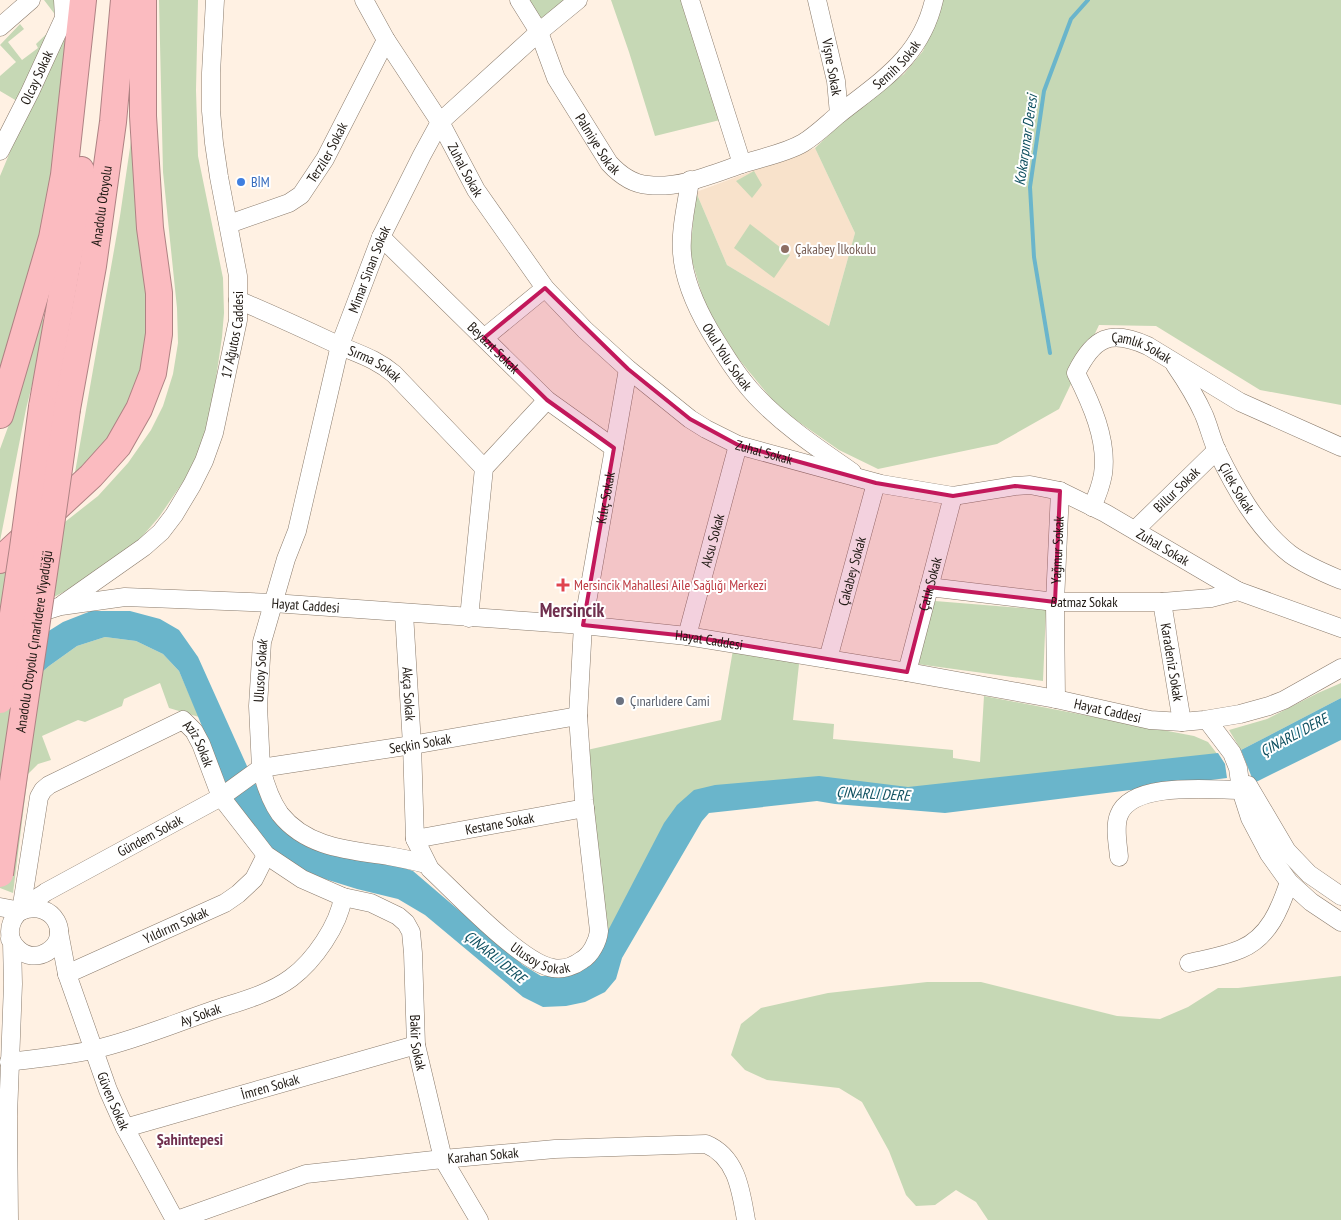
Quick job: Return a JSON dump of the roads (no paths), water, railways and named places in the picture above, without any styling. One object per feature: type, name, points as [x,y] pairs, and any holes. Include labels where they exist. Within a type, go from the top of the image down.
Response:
[{"type":"highway","points":[[0,415],[52,238],[64,175],[82,0]]},
{"type":"highway","name":"Anadolu Otoyolu","points":[[42,407],[77,208],[94,62],[98,0]]},
{"type":"highway","name":"Anadolu Otoyolu","points":[[67,409],[95,257],[113,122],[124,0]]},
{"type":"highway","points":[[0,560],[91,476],[118,446],[139,409],[153,374],[159,334],[159,293],[150,228],[143,116],[143,0]]},
{"type":"highway","name":"Anadolu Otoyolu Çınarlıdere Viyadüğü","points":[[0,700],[22,558],[42,407]]},
{"type":"highway","name":"Anadolu Otoyolu Çınarlıdere Viyadüğü","points":[[0,874],[51,532],[67,409]]},
{"type":"street","points":[[0,27],[32,0]]},
{"type":"street","name":"Olcay Sokak","points":[[0,151],[64,18],[63,0]]},
{"type":"street","name":"17 Ağutos Caddesi","points":[[60,606],[144,547],[161,532],[174,515],[204,461],[214,433],[238,320],[238,276],[214,143],[211,73],[216,0]]},
{"type":"street","name":"Zuhal Sokak","points":[[364,0],[386,40],[440,122],[476,190],[545,288],[628,369],[690,419],[721,438],[738,445],[870,481],[953,496],[1023,485],[1045,487],[1060,491],[1135,530],[1238,590],[1341,628]]},
{"type":"street","name":"Palmiye Sokak","points":[[519,0],[539,32],[556,78],[609,163],[619,174],[632,181],[661,186],[690,180],[742,164]]},
{"type":"street","name":"Mimar Sinan Sokak","points":[[273,604],[286,559],[297,531],[340,345],[381,236],[440,122],[539,32],[578,0]]},
{"type":"street","points":[[690,0],[742,164]]},
{"type":"street","name":"Vişne Sokak","points":[[742,164],[789,150],[802,144],[839,114],[836,81],[817,0]]},
{"type":"street","name":"Semih Sokak","points":[[839,114],[898,67],[909,55],[924,29],[934,0]]},
{"type":"street","name":"Terziler Sokak","points":[[228,224],[288,203],[301,194],[325,159],[386,40]]},
{"type":"street","name":"Okul Yolu Sokak","points":[[690,180],[682,236],[682,252],[690,290],[702,317],[736,373],[756,396],[798,434],[870,481]]},
{"type":"street","name":"Beyazıt Sokak","points":[[381,236],[547,400],[614,448]]},
{"type":"street","points":[[484,338],[545,288]]},
{"type":"street","name":"Sırma Sokak","points":[[238,300],[367,355],[381,363],[394,374],[484,468]]},
{"type":"street","name":"Çamlık Sokak","points":[[1092,507],[1100,489],[1104,454],[1101,436],[1086,392],[1076,373],[1085,354],[1093,346],[1105,340],[1118,337],[1133,339],[1148,346],[1240,402],[1341,447]]},
{"type":"street","name":"Çilek Sokak","points":[[1172,361],[1190,388],[1204,416],[1217,450],[1260,524],[1291,555],[1341,580]]},
{"type":"street","name":"Kılıç Sokak","points":[[584,625],[628,369]]},
{"type":"street","points":[[469,618],[484,468],[547,400]]},
{"type":"street","name":"Aksu Sokak","points":[[686,636],[738,445]]},
{"type":"street","name":"Billur Sokak","points":[[1135,530],[1217,450]]},
{"type":"street","name":"Çakabey Sokak","points":[[828,659],[870,481]]},
{"type":"street","name":"Yağmur Sokak","points":[[1056,699],[1055,602],[1060,491]]},
{"type":"street","name":"Çalık Sokak","points":[[907,672],[953,496]]},
{"type":"street","name":"Batmaz Sokak","points":[[929,587],[1055,602],[1162,602],[1211,598],[1238,590]]},
{"type":"street","name":"Hayat Caddesi","points":[[60,606],[126,597],[273,604],[584,625],[686,636],[828,659],[1056,699],[1150,720],[1182,722],[1208,720],[1240,714],[1284,700],[1341,668]]},
{"type":"street","name":"Karadeniz Sokak","points":[[1162,602],[1182,722]]},
{"type":"street","name":"Ulusoy Sokak","points":[[273,604],[262,642],[256,771],[280,814],[305,835],[340,849],[426,864],[509,942],[545,966],[560,969],[585,958],[598,938],[599,931],[585,808],[578,716],[584,625]]},
{"type":"street","points":[[0,629],[15,621],[60,606]]},
{"type":"street","name":"Akça Sokak","points":[[404,613],[412,745],[415,839],[426,864]]},
{"type":"street","name":"Seçkin Sokak","points":[[256,771],[578,716]]},
{"type":"street","name":"Aziz Sokak","points":[[21,911],[39,797],[42,790],[48,785],[183,720],[194,731],[225,794],[266,855],[302,879],[343,897]]},
{"type":"street","points":[[1208,720],[1232,753],[1238,768],[1287,851],[1310,874],[1341,896]]},
{"type":"street","points":[[1238,768],[1241,790],[1250,818],[1269,854],[1289,882],[1311,902],[1341,922]]},
{"type":"street","name":"Gündem Sokak","points":[[21,911],[46,892],[225,794],[256,771]]},
{"type":"street","points":[[1120,857],[1117,832],[1118,817],[1122,808],[1131,800],[1146,794],[1171,790],[1241,790]]},
{"type":"street","name":"Kestane Sokak","points":[[415,839],[585,808]]},
{"type":"street","name":"Aziz Sokak","points":[[31,853],[57,924]]},
{"type":"street","name":"Yıldırım Sokak","points":[[67,974],[226,903],[254,879],[266,855]]},
{"type":"street","points":[[1189,963],[1240,950],[1254,942],[1280,909],[1289,882]]},
{"type":"street","name":"Bakir Sokak","points":[[343,897],[371,903],[385,909],[398,916],[411,932],[416,1045],[443,1158],[479,1220]]},
{"type":"street","name":"Ay Sokak","points":[[9,1062],[94,1050],[277,987],[291,978],[318,950],[336,922],[341,910],[343,897]]},
{"type":"street","points":[[0,907],[21,911]]},
{"type":"street","points":[[0,927],[5,930],[12,942],[22,953],[29,956],[37,956],[51,950],[56,943],[57,924],[51,914],[37,907],[21,911],[12,921],[10,928],[12,942],[13,984],[9,1062],[9,1220]]},
{"type":"street","name":"Güven Sokak","points":[[57,924],[67,974],[108,1090],[125,1128],[176,1220]]},
{"type":"street","points":[[37,956],[67,974]]},
{"type":"street","points":[[13,984],[37,956]]},
{"type":"street","name":"İmren Sokak","points":[[125,1128],[416,1045]]},
{"type":"street","name":"Karahan Sokak","points":[[176,1220],[306,1174],[443,1158],[555,1149],[706,1144],[721,1153],[735,1173],[739,1181],[746,1220]]},
{"type":"water","name":"ÇINARLI DERE","points":[[91,611],[130,611],[160,619],[179,630],[198,657],[251,775],[269,810],[290,835],[309,848],[389,863],[413,871],[523,965],[541,976],[564,976],[600,946],[664,823],[677,805],[694,790],[715,785],[819,776],[908,787],[1218,753],[1225,764],[1227,778],[945,813],[817,801],[709,813],[702,821],[622,958],[616,979],[605,992],[585,1002],[566,1006],[543,1007],[523,997],[425,915],[398,899],[309,874],[271,850],[243,816],[229,791],[179,671],[163,654],[136,641],[105,637],[77,646],[49,666],[0,708],[36,639],[63,622]]},
{"type":"water","name":"ÇINARLI DERE","points":[[1341,698],[1341,740],[1254,783],[1241,750]]},
{"type":"waterway","name":"Kokarpınar Deresi","points":[[1050,353],[1034,257],[1030,187],[1044,91],[1071,19],[1088,0]]},
{"type":"place","name":"BİM","points":[[241,182]]},
{"type":"place","name":"Çakabey İlkokulu","points":[[785,249]]},
{"type":"place","name":"Mersincik Mahallesi Aile Sağlığı Merkezi","points":[[563,585]]},
{"type":"place","name":"Çınarlıdere Cami","points":[[620,701]]},
{"type":"district","name":"Mersincik","points":[[572,610]]},
{"type":"district","name":"Şahintepesi","points":[[190,1139]]}]
